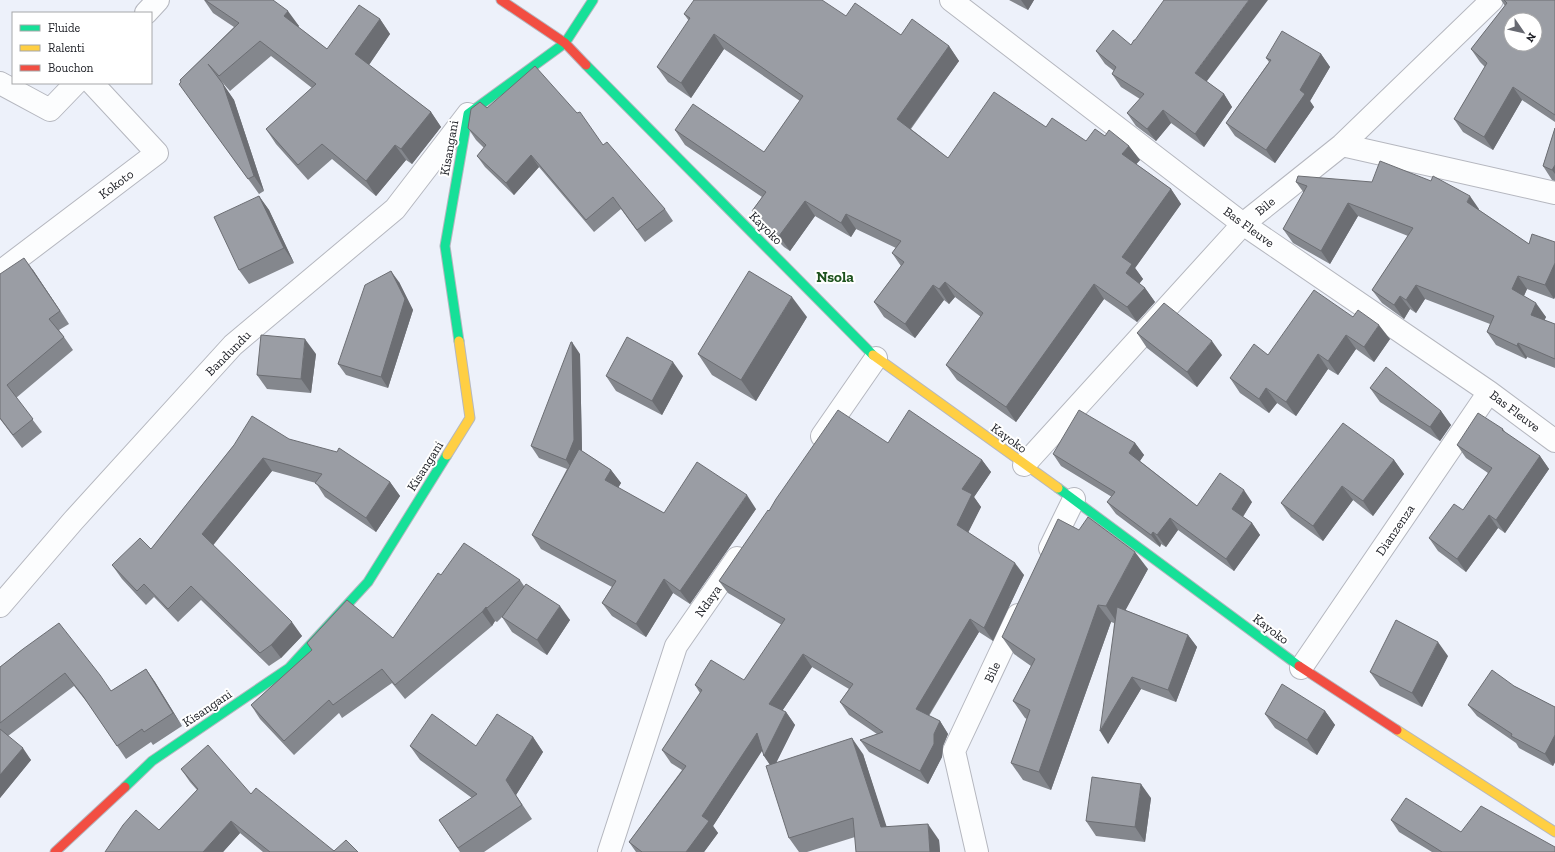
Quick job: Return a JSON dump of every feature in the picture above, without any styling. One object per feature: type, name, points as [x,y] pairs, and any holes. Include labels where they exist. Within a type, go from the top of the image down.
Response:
[{"type":"street","points":[[147,12],[158,0]]},
{"type":"street","name":"Kayoko","points":[[501,0],[565,43],[876,358],[1024,465],[1074,499],[1301,668],[1555,832]]},
{"type":"street","name":"Kisangani","points":[[55,852],[152,761],[289,668],[368,582],[470,418],[445,246],[468,114],[565,43],[593,0]]},
{"type":"street","name":"Bas Fleuve","points":[[951,0],[1243,224],[1489,392],[1555,441]]},
{"type":"street","name":"Bile","points":[[1024,465],[1243,224],[1342,145],[1492,0]]},
{"type":"street","points":[[0,83],[50,110],[75,84]]},
{"type":"street","name":"Kokoto","points":[[0,272],[157,153],[93,84]]},
{"type":"street","name":"Bandundu","points":[[0,606],[73,521],[233,345],[395,209],[468,114]]},
{"type":"street","points":[[1342,145],[1555,193]]},
{"type":"street","points":[[812,450],[876,358]]},
{"type":"street","name":"Dianzenza","points":[[1301,668],[1489,392]]},
{"type":"street","points":[[1042,564],[1074,499]]},
{"type":"street","name":"Ndaya","points":[[609,852],[676,646],[749,542]]},
{"type":"street","name":"Bile","points":[[977,852],[954,751],[1025,600]]},
{"type":"building","points":[[205,0],[273,0],[288,11],[284,16],[327,49],[359,5],[380,19],[355,54],[431,112],[401,149],[395,145],[366,181],[322,144],[298,165],[266,129],[316,84],[260,41],[219,76],[208,64],[223,84],[254,176],[248,179],[179,84],[181,82],[180,80],[239,23]]},
{"type":"building","points":[[694,0],[822,0],[846,16],[855,3],[901,35],[912,19],[949,46],[897,119],[948,158],[994,92],[1046,127],[1052,118],[1086,141],[1095,129],[1105,136],[1109,130],[1129,146],[1122,154],[1171,189],[1122,257],[1132,264],[1126,273],[1145,288],[1127,307],[1094,284],[1006,407],[946,365],[983,313],[945,282],[939,289],[933,285],[905,324],[874,302],[904,262],[892,253],[901,241],[846,214],[841,223],[805,201],[779,236],[752,211],[766,192],[675,130],[693,104],[764,152],[803,96],[714,34],[681,83],[657,67],[690,18],[684,14]]},
{"type":"building","points":[[1164,0],[1249,0],[1195,73],[1224,94],[1195,134],[1163,110],[1147,129],[1127,113],[1144,94],[1112,74],[1116,67],[1096,51],[1113,30],[1131,45]]},
{"type":"building","points":[[1504,0],[1555,0],[1555,115],[1513,87],[1484,137],[1454,119],[1487,63],[1471,49],[1507,3]]},
{"type":"building","points":[[1282,31],[1321,54],[1300,90],[1305,94],[1266,150],[1226,123],[1271,60],[1266,58]]},
{"type":"building","points":[[535,66],[577,113],[580,112],[603,145],[607,142],[665,209],[637,230],[613,197],[586,220],[531,155],[506,183],[477,156],[486,145],[468,128],[471,109],[480,102],[487,108]]},
{"type":"building","points":[[1555,128],[1555,165],[1552,170],[1543,166]]},
{"type":"building","points":[[1380,161],[1431,181],[1433,176],[1470,196],[1467,202],[1529,244],[1532,234],[1555,242],[1555,263],[1545,285],[1518,276],[1512,289],[1536,303],[1531,315],[1555,324],[1555,359],[1518,343],[1517,346],[1487,332],[1494,316],[1416,285],[1406,300],[1400,296],[1394,305],[1372,290],[1413,228],[1348,203],[1321,251],[1283,229],[1307,186],[1296,182],[1298,176],[1372,182]]},
{"type":"building","points":[[259,196],[284,248],[239,270],[214,217]]},
{"type":"building","points":[[24,258],[60,311],[49,319],[64,337],[7,385],[33,419],[13,435],[0,418],[0,274]]},
{"type":"building","points":[[391,271],[405,299],[381,377],[338,364],[365,285]]},
{"type":"building","points":[[749,271],[792,297],[741,380],[698,354]]},
{"type":"building","points":[[1314,290],[1353,317],[1358,310],[1379,325],[1364,347],[1346,335],[1328,361],[1318,354],[1286,402],[1266,388],[1259,399],[1230,378],[1254,344],[1268,355]]},
{"type":"building","points":[[1164,303],[1212,341],[1187,372],[1137,333]]},
{"type":"building","points":[[261,335],[305,339],[301,379],[257,375]]},
{"type":"building","points":[[627,337],[673,362],[652,401],[606,376]]},
{"type":"building","points":[[571,342],[574,440],[566,460],[531,446]]},
{"type":"building","points":[[1386,367],[1441,411],[1430,427],[1370,388]]},
{"type":"building","points":[[838,410],[888,443],[909,410],[982,460],[962,489],[972,494],[957,525],[1015,563],[984,628],[970,619],[916,709],[940,721],[934,734],[934,744],[920,771],[860,740],[883,732],[840,702],[853,684],[803,654],[769,704],[786,712],[764,756],[757,733],[702,816],[709,821],[686,852],[642,852],[629,842],[686,766],[662,750],[702,690],[695,685],[711,660],[744,680],[785,619],[719,581]]},
{"type":"building","points":[[1079,410],[1135,443],[1129,453],[1197,506],[1220,473],[1244,490],[1232,509],[1252,523],[1226,559],[1170,518],[1157,535],[1153,532],[1151,535],[1107,502],[1115,492],[1053,454]]},
{"type":"building","points":[[1478,413],[1540,456],[1496,520],[1489,515],[1457,559],[1429,538],[1454,504],[1463,510],[1492,468],[1457,445]]},
{"type":"building","points":[[252,416],[289,439],[337,452],[339,448],[390,482],[366,518],[315,483],[322,474],[263,458],[202,534],[292,622],[271,645],[260,653],[191,586],[168,609],[144,584],[137,591],[112,565],[140,538],[151,549],[234,445]]},
{"type":"building","points":[[1343,423],[1394,460],[1363,501],[1342,486],[1313,526],[1281,503]]},
{"type":"building","points":[[579,449],[611,470],[605,480],[664,513],[697,462],[747,495],[680,591],[664,579],[636,624],[602,603],[616,581],[532,535]]},
{"type":"building","points":[[1088,517],[1135,552],[1106,606],[1098,605],[1039,772],[1011,763],[1030,710],[1013,701],[1035,659],[1002,637],[1058,519],[1079,530]]},
{"type":"building","points":[[464,543],[520,580],[395,685],[382,669],[333,705],[329,700],[284,741],[251,705],[312,650],[307,643],[347,600],[393,638],[438,573],[441,575]]},
{"type":"building","points":[[526,584],[560,606],[537,640],[502,617]]},
{"type":"building","points":[[1117,607],[1188,635],[1168,690],[1132,677],[1100,731]]},
{"type":"building","points":[[1396,620],[1438,642],[1412,693],[1370,672]]},
{"type":"building","points":[[59,623],[111,691],[146,669],[173,713],[144,732],[142,729],[117,746],[83,696],[65,673],[0,723],[0,667]]},
{"type":"building","points":[[1492,670],[1514,686],[1555,707],[1555,735],[1545,754],[1511,736],[1512,734],[1468,705]]},
{"type":"building","points":[[1282,684],[1325,711],[1307,740],[1265,714]]},
{"type":"building","points":[[432,714],[476,746],[497,714],[533,737],[506,780],[522,805],[458,848],[439,820],[477,794],[410,746]]},
{"type":"building","points":[[0,729],[23,748],[0,775]]},
{"type":"building","points":[[852,738],[881,827],[928,824],[930,852],[856,852],[853,818],[789,838],[766,766]]},
{"type":"building","points":[[208,745],[251,794],[256,788],[334,851],[346,840],[358,852],[270,852],[231,821],[203,852],[105,852],[123,825],[136,810],[159,830],[198,789],[181,769]]},
{"type":"building","points":[[1092,777],[1141,784],[1135,827],[1086,821]]},
{"type":"building","points":[[1406,798],[1461,832],[1481,806],[1555,847],[1555,852],[1442,852],[1391,820]]},
{"type":"traffic: fast","points":[[459,341],[445,246],[468,114],[565,43],[593,0]]},
{"type":"traffic: fast","points":[[586,65],[873,355]]},
{"type":"traffic: fast","points":[[125,787],[152,761],[289,668],[368,582],[447,455]]},
{"type":"traffic: fast","points":[[1058,488],[1299,666]]},
{"type":"traffic: slow","points":[[447,455],[470,418],[459,341]]},
{"type":"traffic: slow","points":[[873,355],[1058,488]]},
{"type":"traffic: slow","points":[[1397,730],[1555,832]]},
{"type":"traffic: jam","points":[[501,0],[565,43],[586,65]]},
{"type":"traffic: jam","points":[[1299,666],[1397,730]]},
{"type":"traffic: jam","points":[[55,852],[125,787]]},
{"type":"district","name":"Nsola","points":[[835,277]]}]
